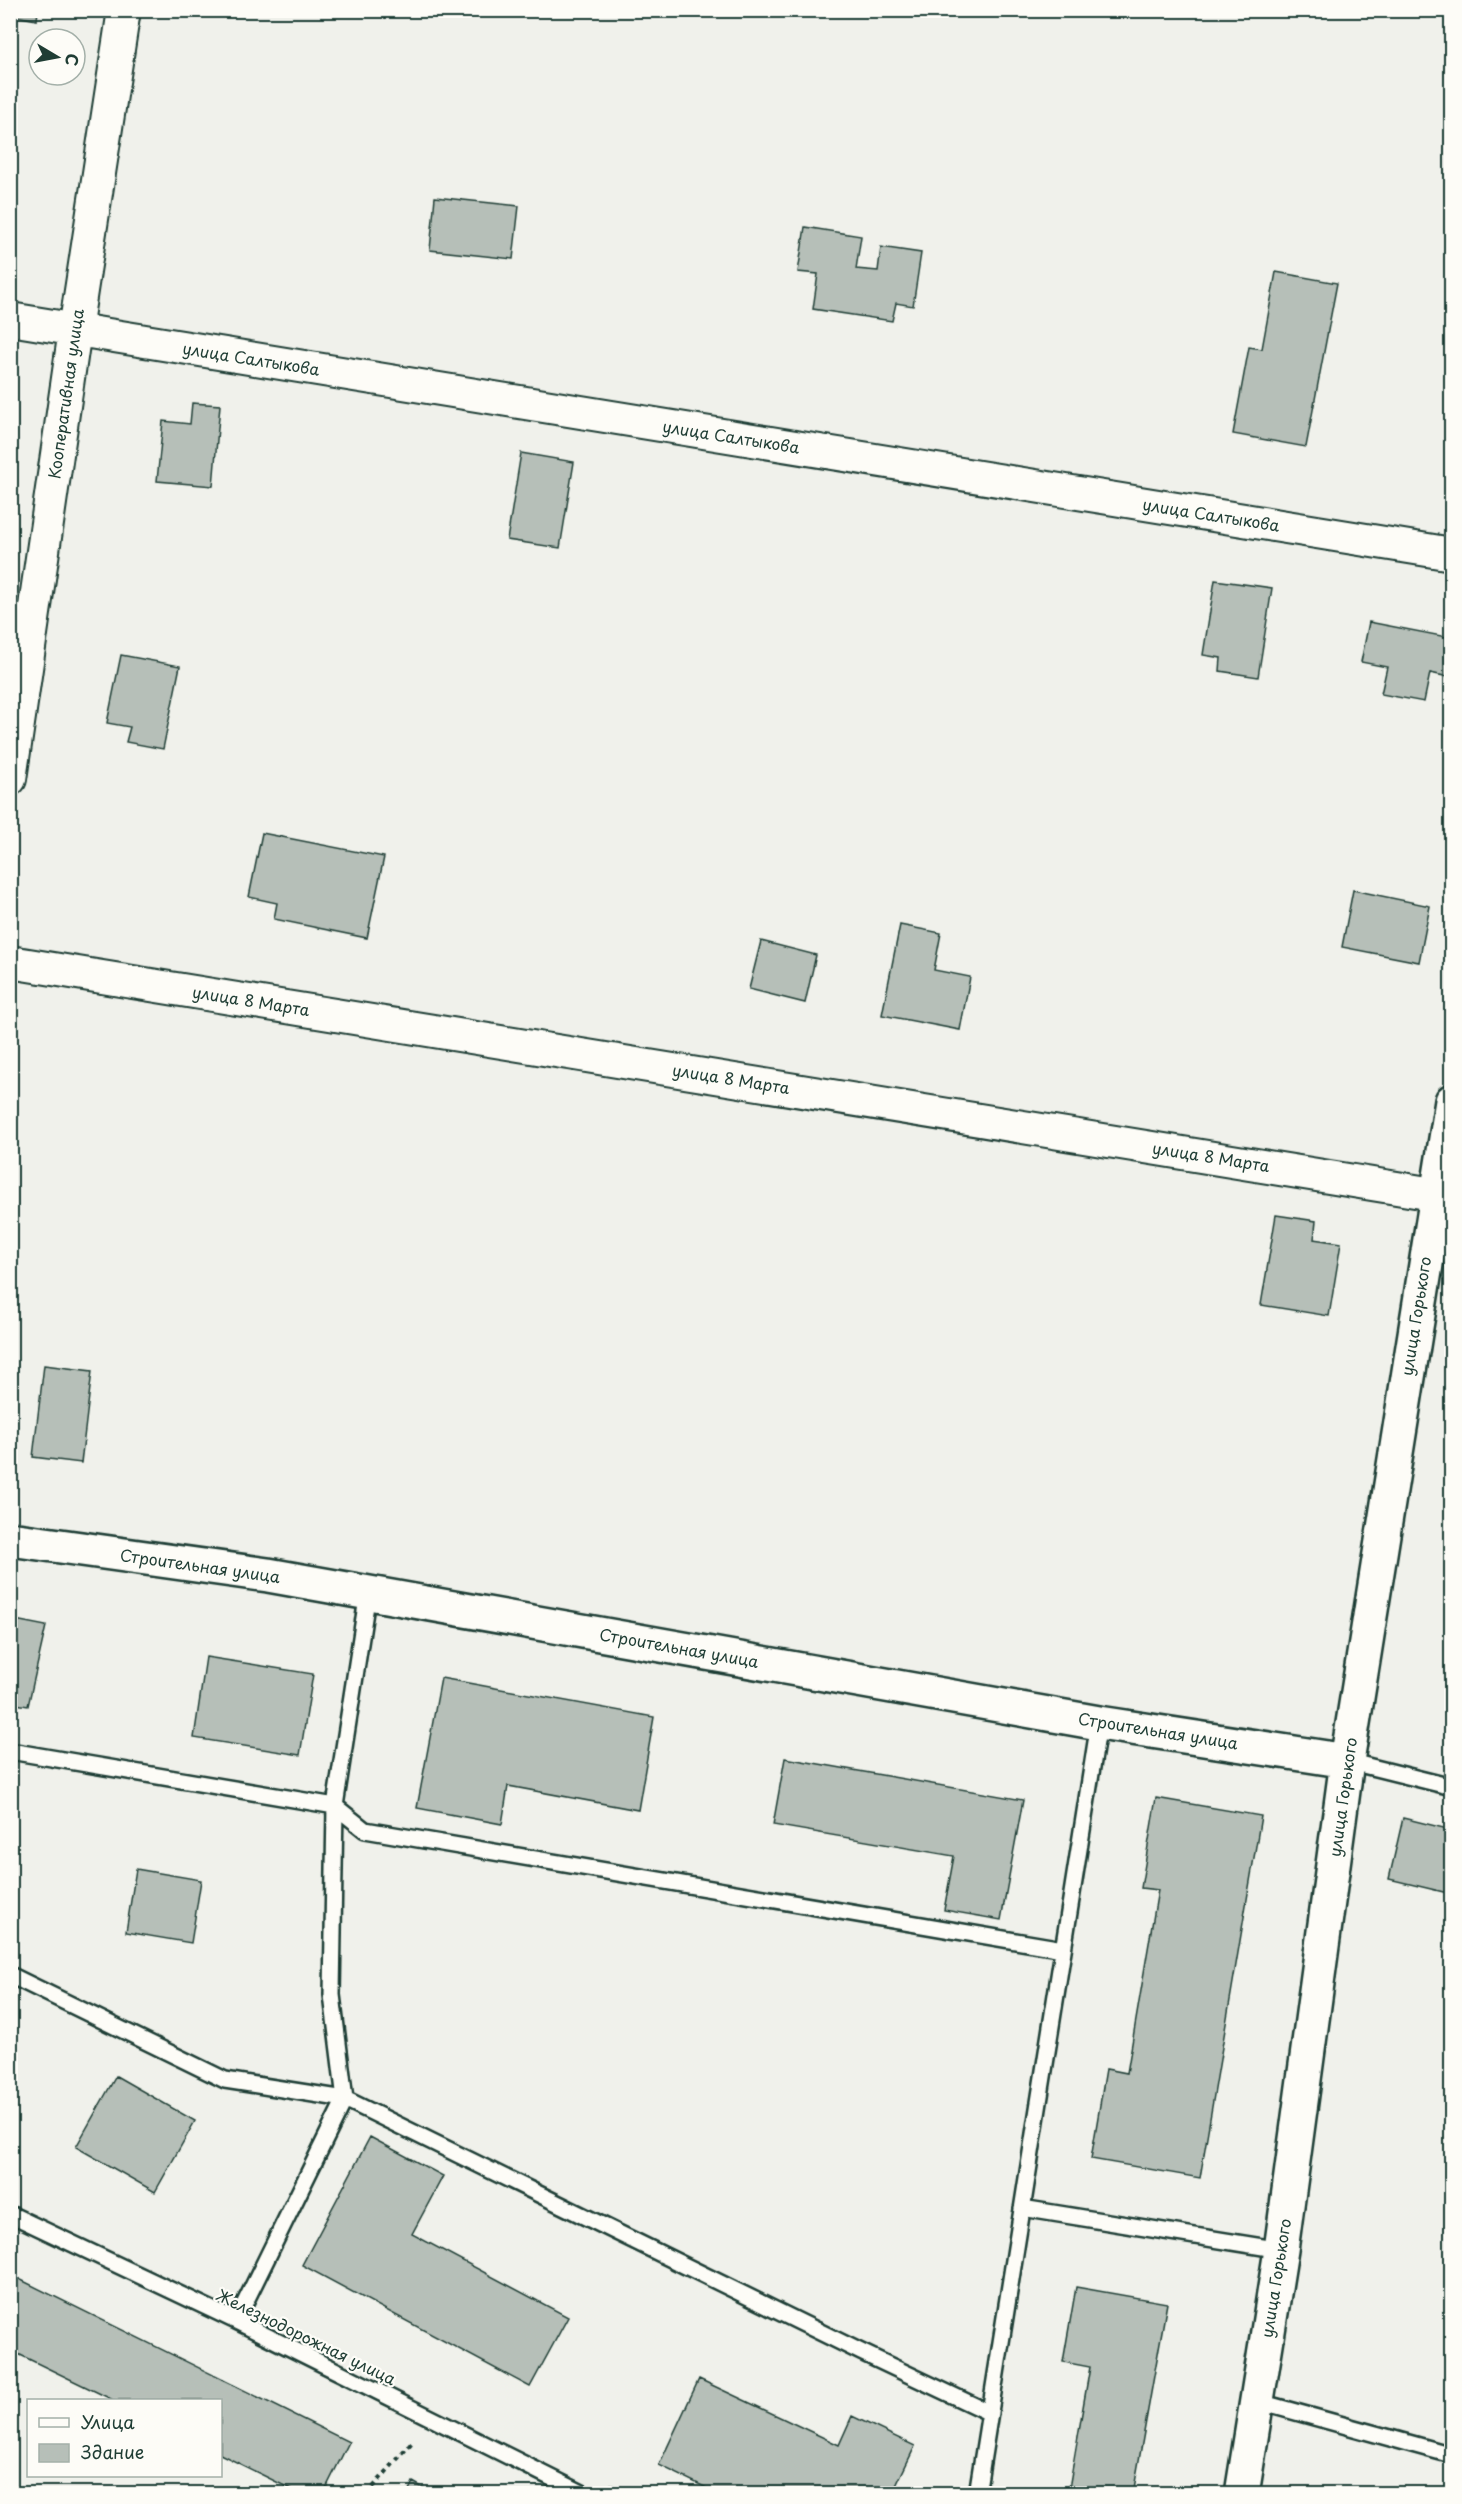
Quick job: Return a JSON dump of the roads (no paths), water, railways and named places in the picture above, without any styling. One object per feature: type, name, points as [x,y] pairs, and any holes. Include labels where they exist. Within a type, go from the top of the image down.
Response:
[{"type":"street","name":"Кооперативная улица","points":[[10,778],[124,10]]},
{"type":"street","name":"улица Салтыкова","points":[[10,319],[1452,554]]},
{"type":"street","name":"улица 8 Марта","points":[[10,962],[1443,1195]]},
{"type":"street","name":"улица Горького","points":[[1242,2493],[1281,2250],[1347,1761],[1443,1195],[1452,1101]]},
{"type":"street","name":"Строительная улица","points":[[10,1539],[268,1575],[1099,1723],[1347,1761]]},
{"type":"lane","points":[[236,2321],[345,2099],[332,1995],[335,1806],[368,1592]]},
{"type":"lane","points":[[977,2493],[1099,1723]]},
{"type":"lane","points":[[10,1751],[335,1806],[365,1830],[1063,1949]]},
{"type":"lane","points":[[1347,1761],[1452,1786]]},
{"type":"lane","points":[[10,1975],[225,2080],[345,2099],[990,2413]]},
{"type":"lane","points":[[1022,2208],[1281,2250]]},
{"type":"lane","name":"Железнодорожная улица","points":[[10,2214],[236,2321],[584,2493]]},
{"type":"lane","points":[[1256,2401],[1452,2454]]}]
